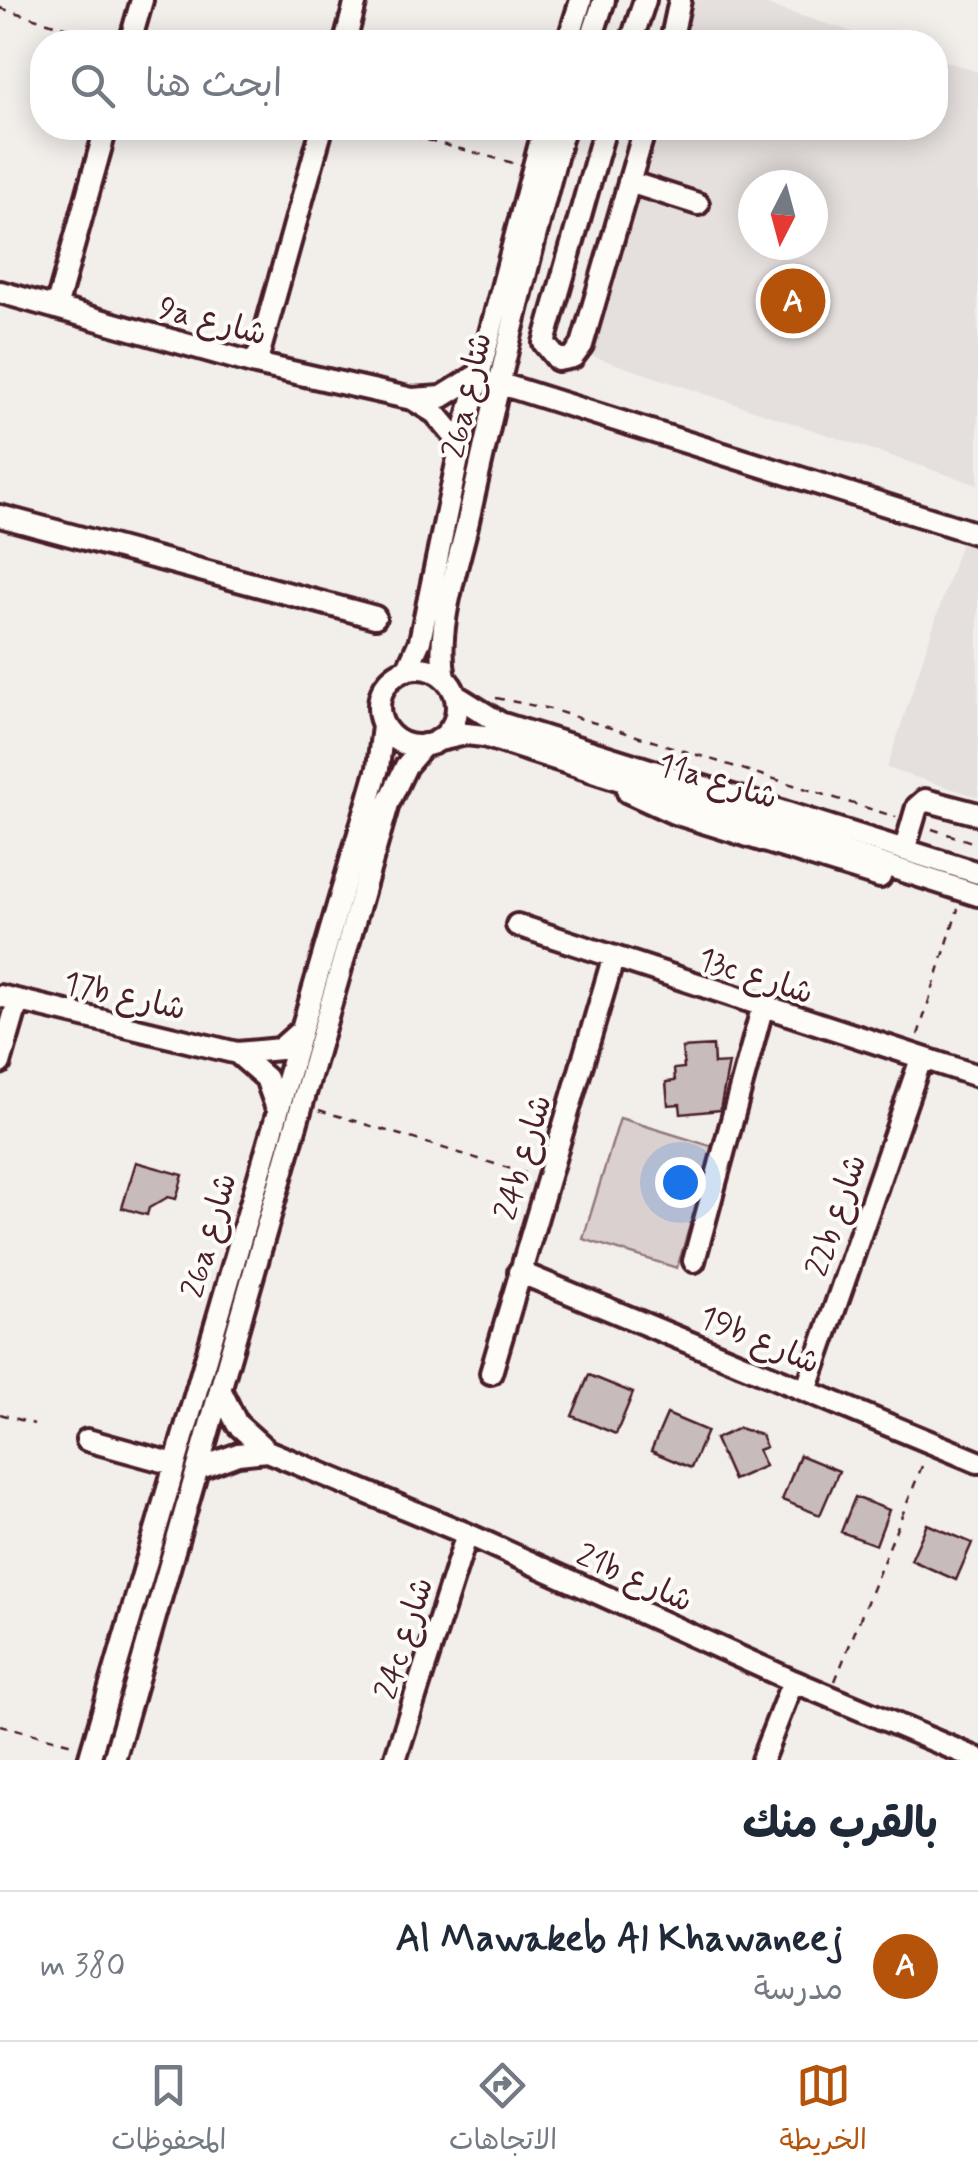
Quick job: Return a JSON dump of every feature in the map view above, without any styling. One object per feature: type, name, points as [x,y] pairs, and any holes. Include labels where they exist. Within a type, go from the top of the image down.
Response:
[{"type":"street","points":[[133,30],[142,0]]},
{"type":"street","points":[[348,30],[356,0]]},
{"type":"street","points":[[572,30],[581,0]]},
{"type":"street","points":[[594,30],[604,0]]},
{"type":"street","points":[[635,30],[645,0]]},
{"type":"street","points":[[674,30],[680,0]]},
{"type":"street","points":[[56,308],[103,140]]},
{"type":"street","points":[[256,364],[319,140]]},
{"type":"street","name":"26a شارع","points":[[450,687],[443,643],[488,378],[540,140]]},
{"type":"street","name":"26a شارع","points":[[407,670],[420,640],[461,444],[531,252],[561,140]]},
{"type":"street","points":[[602,140],[563,261],[544,342],[551,356],[566,360],[582,345],[641,140]]},
{"type":"street","points":[[594,169],[610,168],[629,180],[698,204]]},
{"type":"street","points":[[531,252],[563,261]]},
{"type":"street","name":"9a شارع","points":[[0,292],[256,364],[412,399],[442,398],[488,378]]},
{"type":"street","points":[[488,378],[978,534]]},
{"type":"street","name":"9a شارع","points":[[412,399],[436,413],[461,444]]},
{"type":"street","points":[[0,516],[375,617]]},
{"type":"street","points":[[427,669],[450,687],[452,725],[432,743],[396,740],[384,726],[378,707],[384,688],[407,670],[427,669]]},
{"type":"street","name":"11a شارع","points":[[450,687],[500,723],[978,873]]},
{"type":"street","name":"26a شارع","points":[[91,1754],[276,1106],[378,768],[384,726]]},
{"type":"street","name":"11a شارع","points":[[432,743],[466,734],[484,736],[972,902]]},
{"type":"street","name":"26a شارع","points":[[114,1760],[392,791],[432,743]]},
{"type":"street","points":[[904,848],[920,803],[930,799],[978,814]]},
{"type":"street","name":"13c شارع","points":[[517,925],[762,1009],[978,1076]]},
{"type":"street","name":"24b شارع","points":[[491,1373],[613,958]]},
{"type":"street","points":[[0,1063],[9,998]]},
{"type":"street","name":"17b شارع","points":[[9,998],[237,1053],[280,1049],[298,1033]]},
{"type":"street","points":[[694,1261],[762,1009]]},
{"type":"street","points":[[237,1053],[266,1078],[276,1106]]},
{"type":"street","name":"22b شارع","points":[[806,1391],[921,1059]]},
{"type":"street","name":"19b شارع","points":[[519,1272],[978,1462]]},
{"type":"street","name":"21b شارع","points":[[220,1389],[237,1424],[266,1451],[468,1534],[793,1682],[978,1758]]},
{"type":"street","points":[[87,1440],[174,1464]]},
{"type":"street","points":[[198,1470],[238,1454],[266,1451]]},
{"type":"street","name":"24c شارع","points":[[395,1760],[468,1534]]},
{"type":"street","points":[[762,1760],[793,1682]]},
{"type":"path","points":[[0,8],[78,30]]},
{"type":"path","points":[[426,140],[532,168]]},
{"type":"path","points":[[486,695],[550,709],[978,844]]},
{"type":"path","points":[[921,1059],[927,1042],[916,1039],[972,902]]},
{"type":"path","points":[[300,1104],[547,1180]]},
{"type":"path","points":[[0,1414],[34,1424]]},
{"type":"path","points":[[829,1696],[932,1443]]},
{"type":"path","points":[[0,1725],[91,1754]]},
{"type":"shaded area","points":[[694,0],[750,0],[846,30],[685,30]]},
{"type":"shaded area","points":[[948,62],[978,72],[978,485],[592,356],[654,140],[948,140]]},
{"type":"shaded area","points":[[965,530],[978,534],[978,797],[887,768]]},
{"type":"shaded area","points":[[620,1118],[714,1147],[677,1268],[583,1239]]},
{"type":"building","points":[[713,1046],[714,1064],[729,1063],[720,1110],[681,1114],[680,1104],[668,1105],[666,1082],[675,1081],[674,1069],[684,1068],[682,1048]]},
{"type":"building","points":[[136,1162],[183,1175],[176,1199],[168,1197],[149,1208],[147,1215],[122,1208]]},
{"type":"building","points":[[589,1375],[633,1393],[616,1434],[572,1416]]},
{"type":"building","points":[[667,1414],[707,1431],[691,1468],[651,1451]]},
{"type":"building","points":[[739,1428],[761,1435],[766,1447],[758,1450],[765,1466],[733,1480],[715,1439]]},
{"type":"building","points":[[800,1455],[839,1471],[820,1515],[782,1500]]},
{"type":"building","points":[[855,1497],[889,1510],[876,1545],[841,1532]]},
{"type":"building","points":[[927,1524],[972,1543],[956,1580],[911,1560]]},
{"type":"place","name":"Al Mawakeb Al Khawaneej","points":[[793,301]]}]
